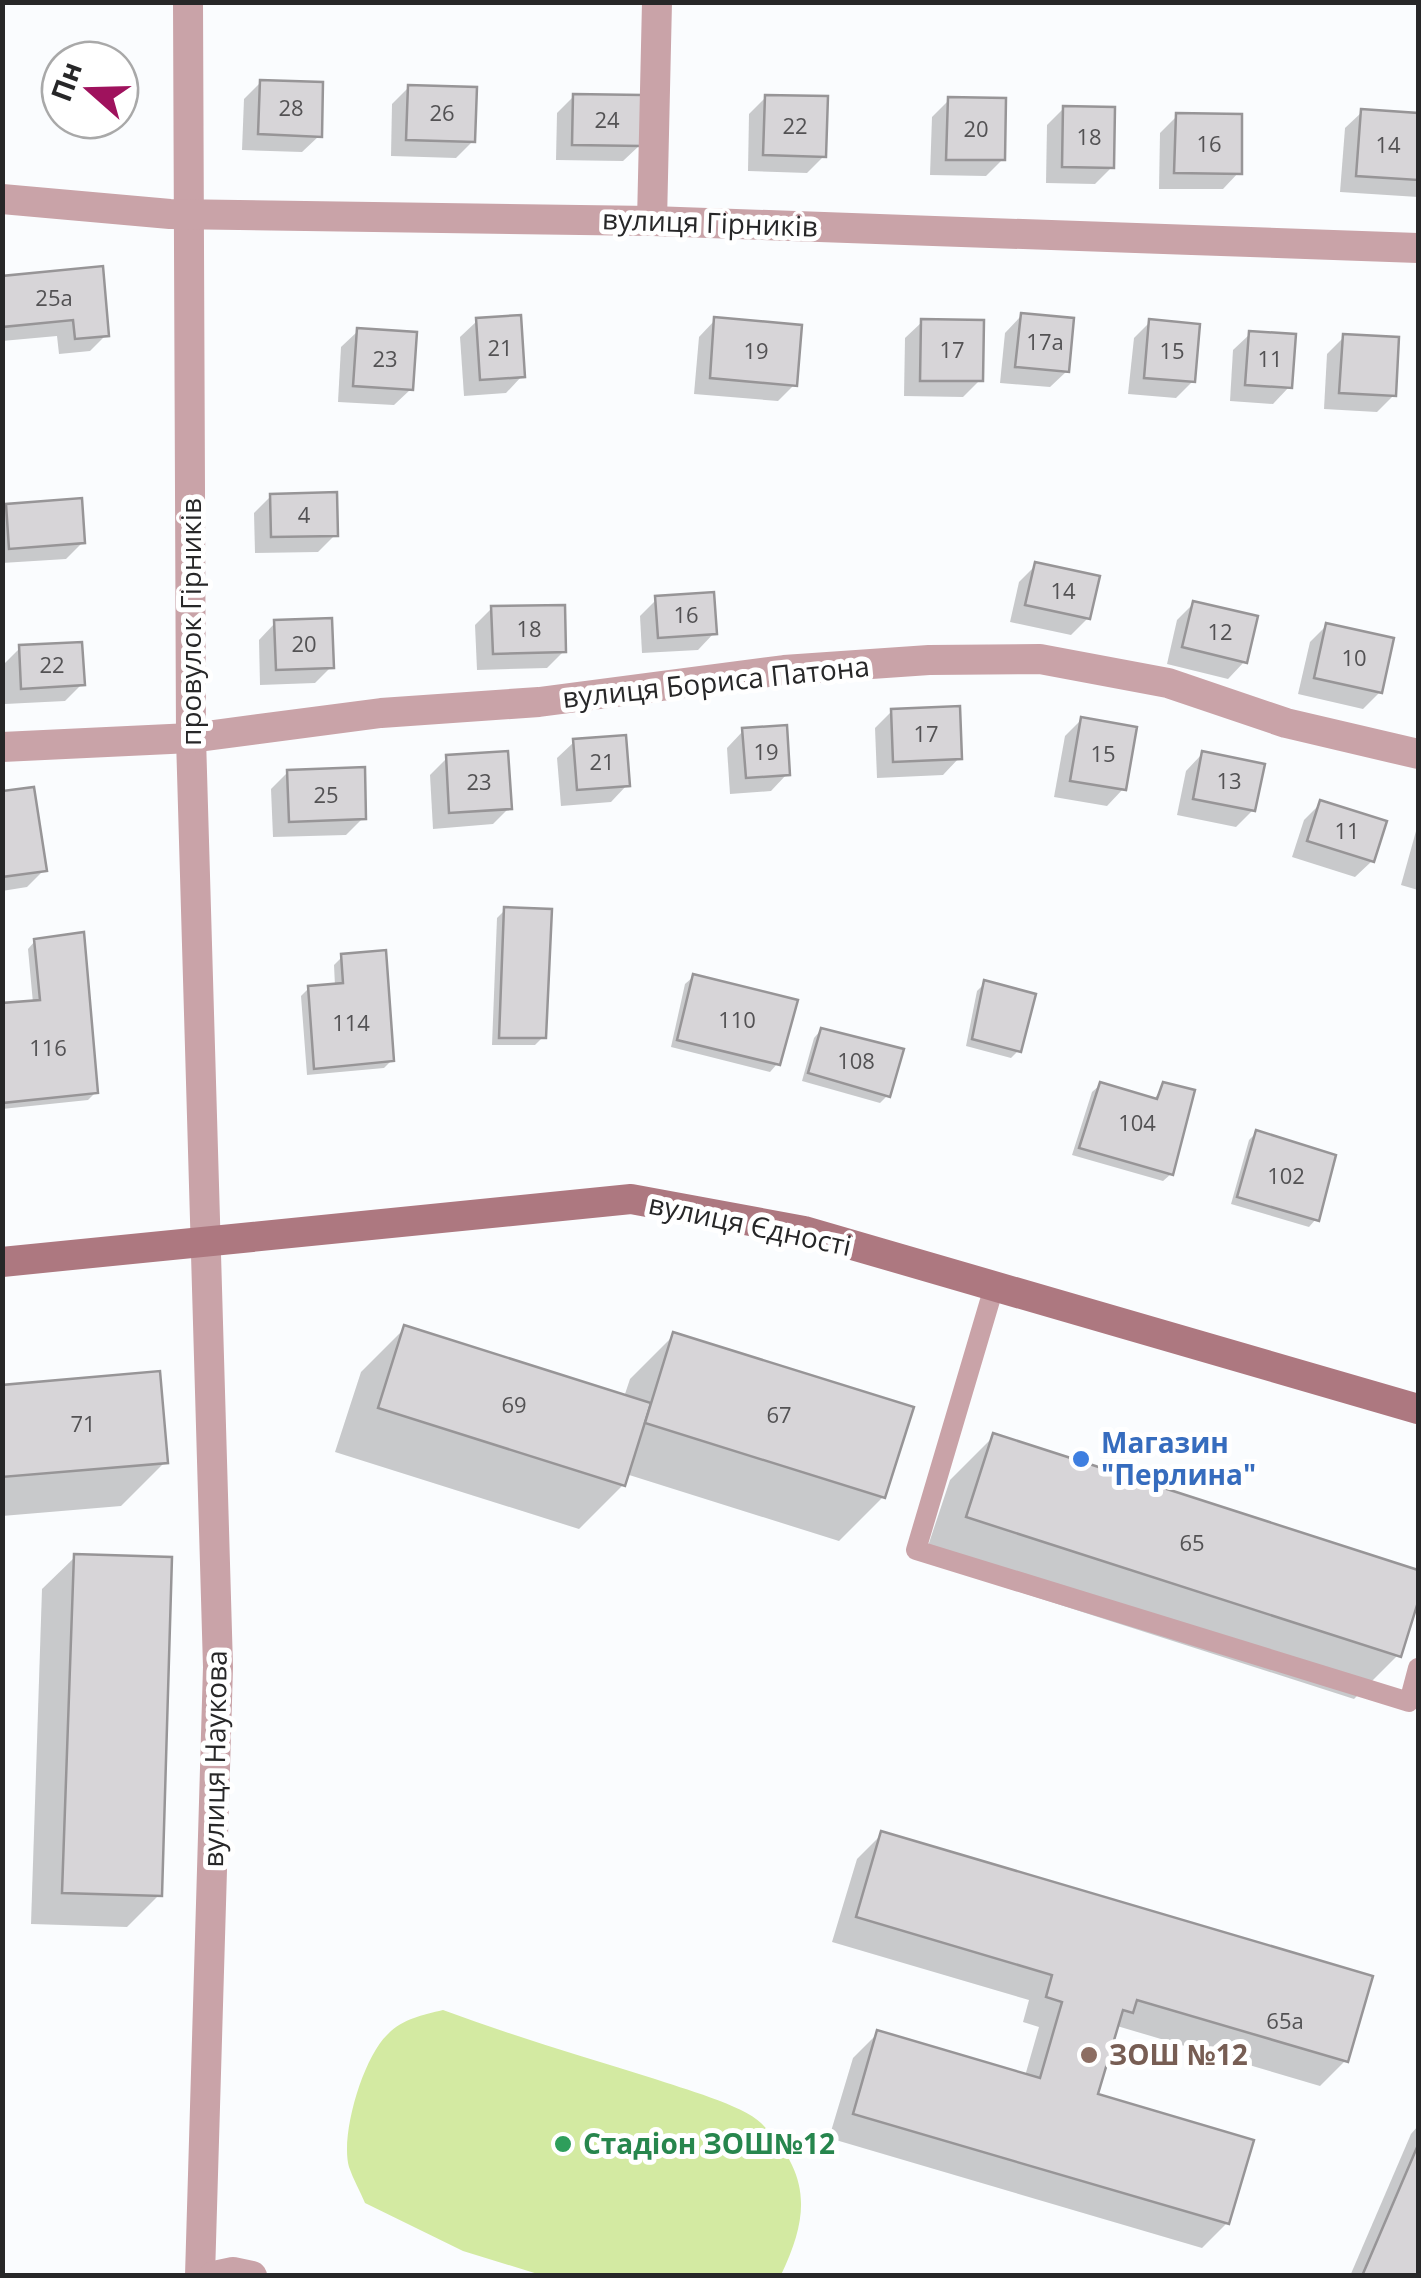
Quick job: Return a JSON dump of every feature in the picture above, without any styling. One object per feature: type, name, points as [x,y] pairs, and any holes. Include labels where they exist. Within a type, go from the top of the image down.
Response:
[{"type":"street","name":"провулок Гірників","points":[[188,2],[191,738],[204,1242]]},
{"type":"street","points":[[652,221],[657,2]]},
{"type":"street","name":"вулиця Гірників","points":[[2,199],[190,214],[652,221],[1418,248]]},
{"type":"street","name":"вулиця Бориса Патона","points":[[2,747],[191,738],[381,713],[539,702],[784,670],[929,660],[1040,659],[1168,683],[1286,724],[1418,754]]},
{"type":"street","name":"вулиця Єдності","points":[[2,1262],[631,1199],[804,1232],[1418,1410]]},
{"type":"street","name":"вулиця Наукова","points":[[200,2276],[218,1667],[204,1242]]},
{"type":"street","points":[[214,2276],[233,2272],[252,2276]]},
{"type":"lane","points":[[994,1288],[916,1550],[1408,1702],[1418,1668]]},
{"type":"green space","name":"Стадіон ЗОШ№12","points":[[443,2010],[711,2098],[761,2123],[789,2160],[801,2195],[797,2233],[781,2275],[541,2275],[463,2251],[365,2203],[347,2153],[351,2117],[362,2078],[378,2046],[393,2030],[413,2018]]},
{"type":"building","points":[[260,80],[323,82],[322,137],[258,134]]},
{"type":"building","points":[[408,85],[477,87],[475,142],[406,140]]},
{"type":"building","points":[[573,94],[643,95],[642,146],[572,145]]},
{"type":"building","points":[[765,95],[828,96],[826,157],[763,155]]},
{"type":"building","points":[[948,97],[1006,98],[1005,160],[946,160]]},
{"type":"building","points":[[1063,106],[1115,107],[1114,168],[1062,167]]},
{"type":"building","points":[[1361,109],[1418,113],[1418,180],[1356,176]]},
{"type":"building","points":[[1176,113],[1242,114],[1242,174],[1174,173]]},
{"type":"building","points":[[103,266],[109,336],[75,339],[73,320],[2,327],[2,276]]},
{"type":"building","points":[[1021,313],[1074,318],[1069,372],[1015,367]]},
{"type":"building","points":[[521,315],[525,377],[480,380],[476,318]]},
{"type":"building","points":[[714,317],[802,325],[797,386],[710,378]]},
{"type":"building","points":[[921,319],[984,320],[983,381],[920,381]]},
{"type":"building","points":[[1149,319],[1200,324],[1195,382],[1144,378]]},
{"type":"building","points":[[357,328],[417,332],[413,390],[353,386]]},
{"type":"building","points":[[1249,331],[1296,334],[1292,388],[1245,385]]},
{"type":"building","points":[[1343,334],[1399,337],[1396,396],[1339,393]]},
{"type":"building","points":[[337,492],[338,536],[271,537],[270,494]]},
{"type":"building","points":[[82,498],[85,543],[9,549],[6,504]]},
{"type":"building","points":[[1035,562],[1100,576],[1090,619],[1025,605]]},
{"type":"building","points":[[714,592],[717,634],[658,638],[655,596]]},
{"type":"building","points":[[1193,601],[1258,616],[1247,663],[1182,647]]},
{"type":"building","points":[[565,605],[566,652],[493,654],[491,606]]},
{"type":"building","points":[[332,618],[334,668],[276,670],[274,620]]},
{"type":"building","points":[[1326,623],[1394,638],[1382,693],[1314,678]]},
{"type":"building","points":[[82,642],[85,685],[21,689],[19,645]]},
{"type":"building","points":[[960,706],[962,759],[893,762],[891,709]]},
{"type":"building","points":[[1081,717],[1137,727],[1126,790],[1070,781]]},
{"type":"building","points":[[787,725],[790,775],[746,778],[742,728]]},
{"type":"building","points":[[626,735],[630,786],[577,790],[573,739]]},
{"type":"building","points":[[508,751],[512,809],[449,813],[446,755]]},
{"type":"building","points":[[1202,751],[1265,764],[1255,811],[1193,799]]},
{"type":"building","points":[[365,767],[366,819],[289,822],[287,770]]},
{"type":"building","points":[[34,787],[47,871],[2,877],[2,791]]},
{"type":"building","points":[[1320,800],[1387,821],[1374,862],[1307,841]]},
{"type":"building","points":[[504,907],[552,909],[546,1038],[499,1038]]},
{"type":"building","points":[[84,932],[98,1093],[2,1103],[2,1003],[40,1000],[34,939]]},
{"type":"building","points":[[386,950],[394,1061],[314,1069],[308,986],[343,983],[341,954]]},
{"type":"building","points":[[693,974],[798,1000],[780,1065],[677,1040]]},
{"type":"building","points":[[984,980],[1036,994],[1021,1052],[972,1039]]},
{"type":"building","points":[[821,1028],[904,1049],[890,1097],[808,1073]]},
{"type":"building","points":[[1100,1082],[1157,1099],[1163,1082],[1195,1090],[1173,1175],[1079,1148]]},
{"type":"building","points":[[1256,1130],[1336,1155],[1319,1221],[1237,1197]]},
{"type":"building","points":[[404,1325],[651,1403],[625,1486],[378,1408]]},
{"type":"building","points":[[673,1332],[914,1407],[885,1498],[645,1423]]},
{"type":"building","points":[[160,1371],[168,1463],[2,1477],[2,1385]]},
{"type":"building","points":[[993,1433],[1418,1570],[1418,1602],[1401,1657],[966,1517]]},
{"type":"building","points":[[74,1554],[172,1557],[162,1896],[62,1893]]},
{"type":"building","name":"ЗОШ №12","points":[[881,1831],[1373,1976],[1348,2062],[1137,2000],[1133,2013],[1123,2010],[1098,2094],[1254,2140],[1229,2224],[853,2114],[877,2030],[1040,2078],[1062,2002],[1046,1997],[1052,1975],[856,1917]]},
{"type":"building","points":[[1418,2145],[1418,2276],[1362,2276]]},
{"type":"place","name":"Магазин \"Перлина\"","points":[[1081,1459]]},
{"type":"place","name":"ЗОШ №12","points":[[1089,2055]]},
{"type":"place","name":"Стадіон ЗОШ№12","points":[[563,2144]]}]
